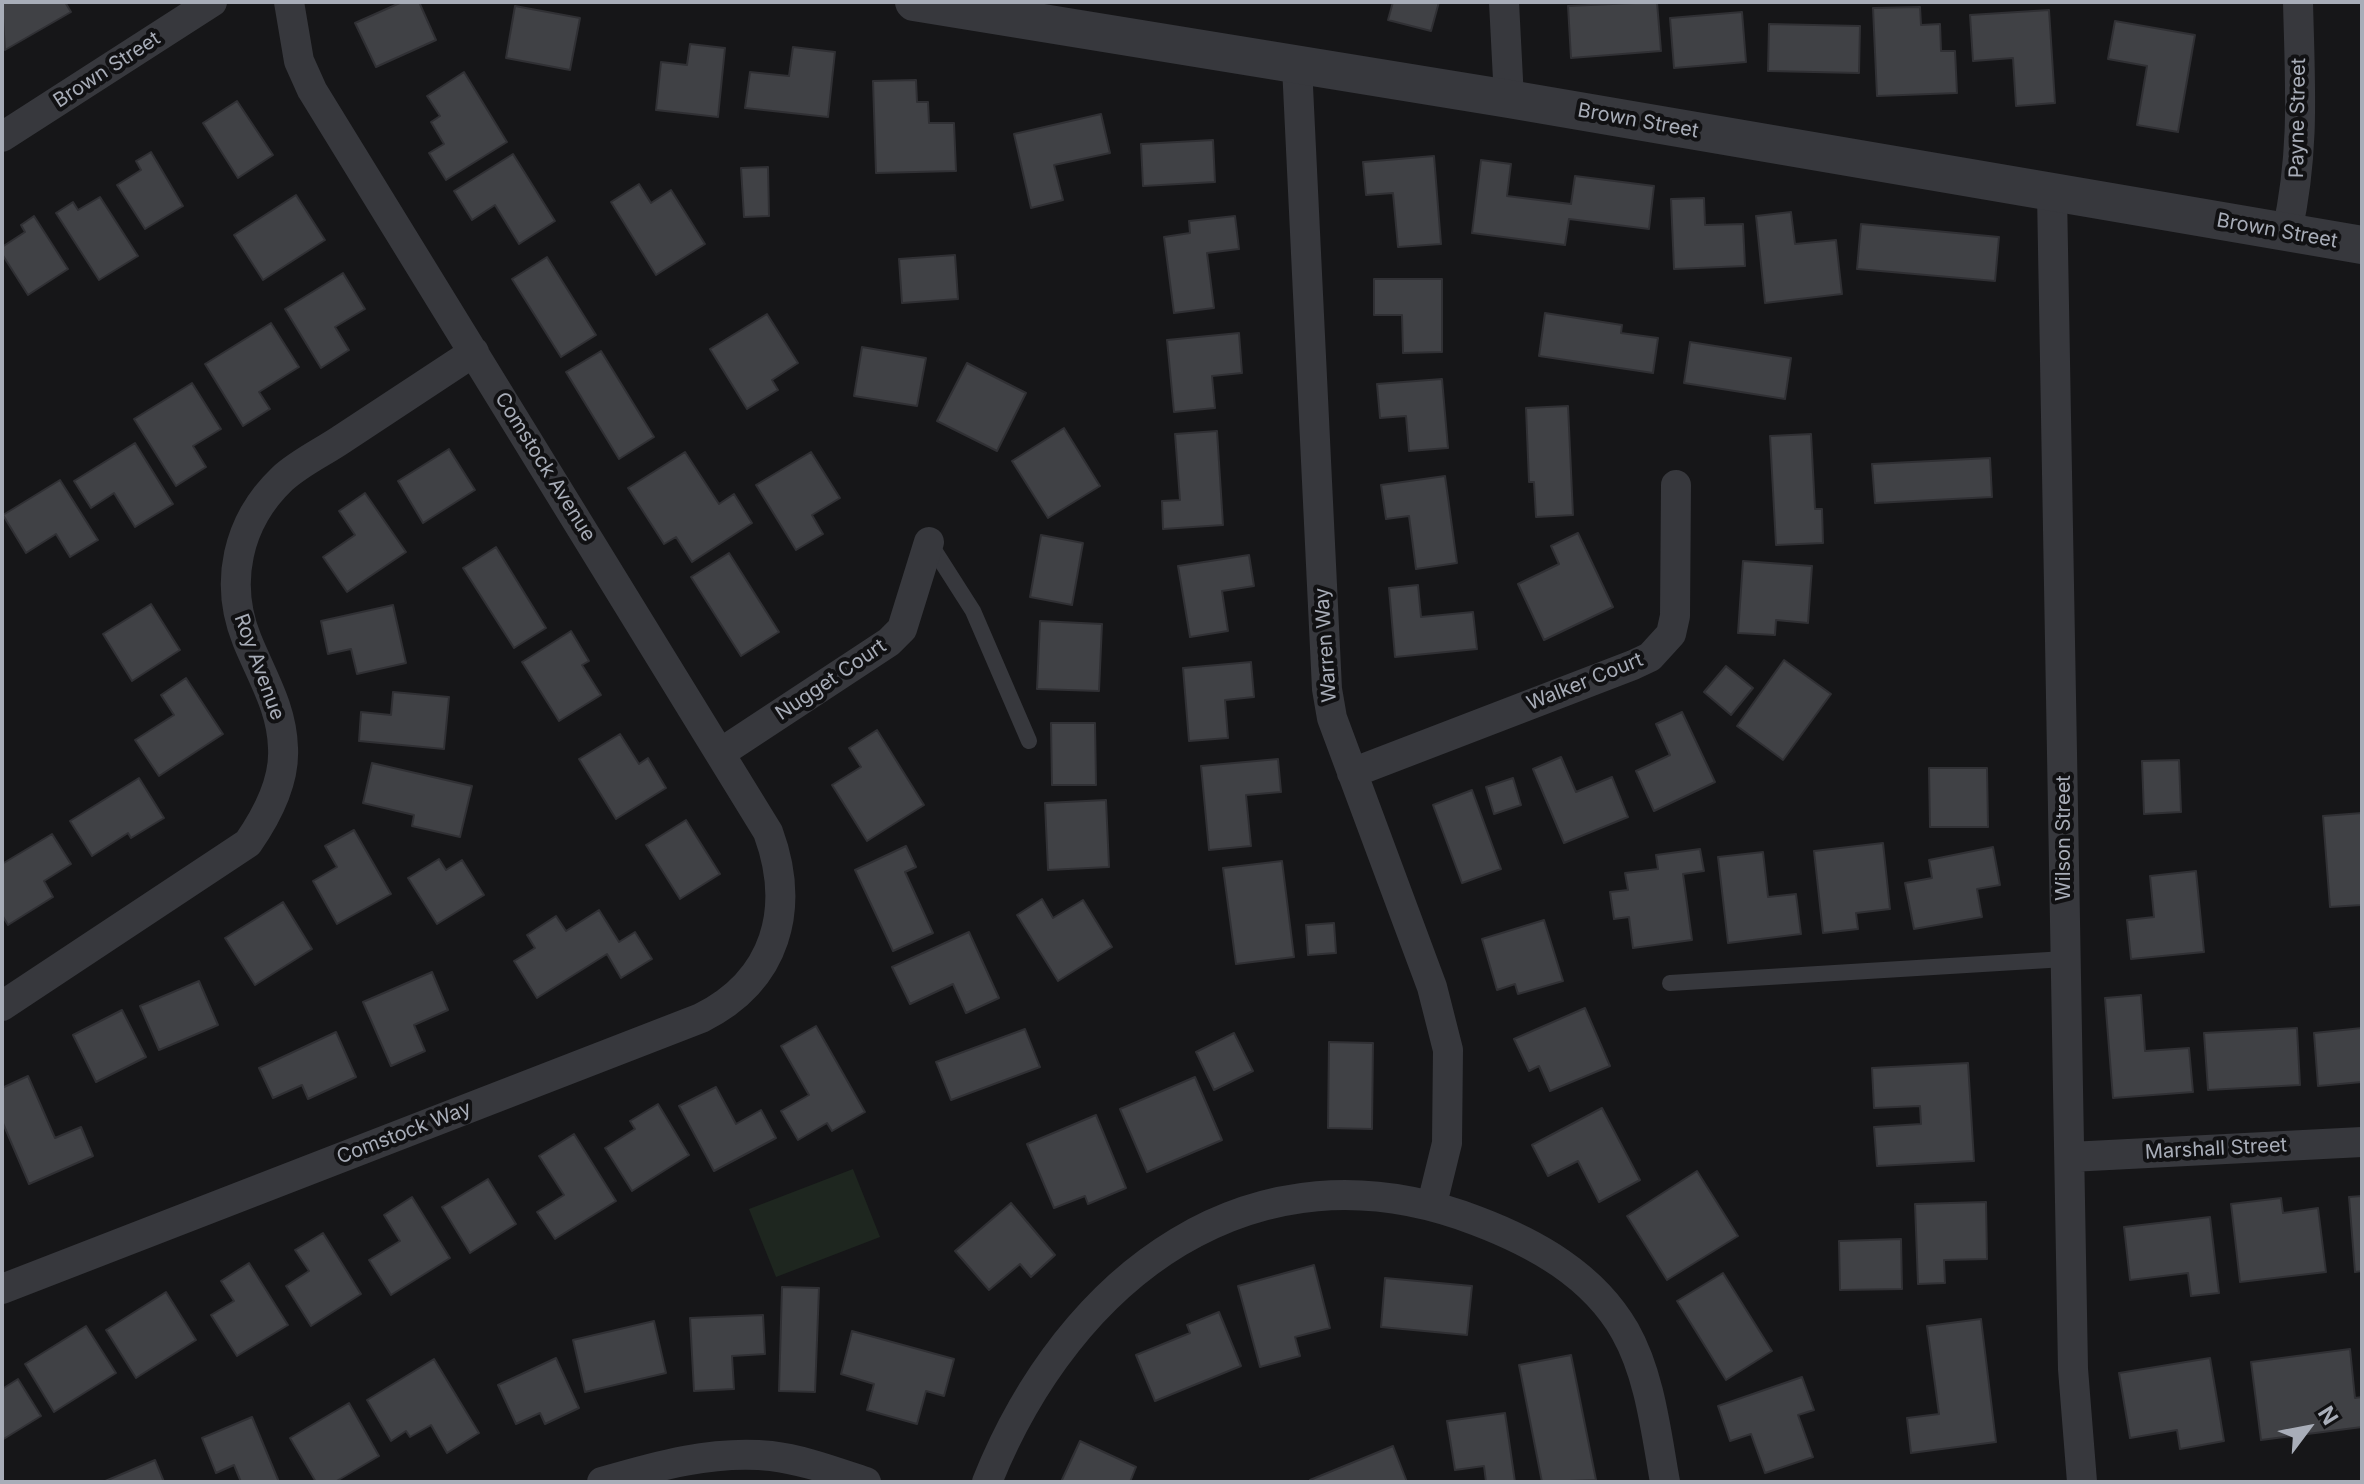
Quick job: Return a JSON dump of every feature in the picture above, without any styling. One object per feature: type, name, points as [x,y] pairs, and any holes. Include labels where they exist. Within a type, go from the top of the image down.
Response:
[{"type":"street","name":"Brown Street","points":[[2,137],[212,2]]},
{"type":"street","name":"Comstock Avenue","points":[[289,2],[296,49],[308,83],[722,752],[768,832],[779,861],[781,908],[774,937]]},
{"type":"street","name":"Brown Street","points":[[914,2],[1509,99],[2362,245]]},
{"type":"street","points":[[1504,2],[1509,99]]},
{"type":"street","name":"Payne Street","points":[[2287,232],[2299,178],[2302,132],[2298,2]]},
{"type":"street","name":"Warren Way","points":[[1297,66],[1327,689],[1332,718],[1432,987],[1448,1050],[1447,1143],[1432,1204]]},
{"type":"street","name":"Wilson Street","points":[[2052,193],[2073,1369],[2082,1482]]},
{"type":"street","name":"Roy Avenue","points":[[2,1006],[248,843],[269,806],[279,779],[284,751],[276,701],[240,620],[235,594],[240,543],[252,517],[283,478],[474,352]]},
{"type":"street","name":"Walker Court","points":[[1352,773],[1633,665],[1663,647],[1675,616],[1676,485]]},
{"type":"street","name":"Nugget Court","points":[[722,752],[889,642],[902,629],[929,542]]},
{"type":"street","name":"Comstock Way","points":[[2,1289],[701,1018],[723,1007],[753,980],[774,937]]},
{"type":"street","name":"Marshall Street","points":[[2070,1157],[2362,1142]]},
{"type":"street","points":[[987,1482],[1025,1400],[1051,1359],[1095,1309],[1160,1253],[1226,1219],[1300,1198],[1379,1194],[1432,1204],[1499,1230],[1569,1269],[1611,1310],[1626,1333],[1642,1373],[1665,1482]]},
{"type":"street","points":[[602,1482],[666,1464],[723,1455],[798,1461],[866,1482]]},
{"type":"lane","points":[[929,542],[973,611],[1029,741]]},
{"type":"lane","points":[[1670,983],[2065,959]]},
{"type":"shaded area","points":[[853,1169],[880,1237],[776,1277],[749,1209]]},
{"type":"building","points":[[2,2],[65,2],[71,12],[5,50]]},
{"type":"building","points":[[402,2],[419,2],[436,40],[376,67],[355,23]]},
{"type":"building","points":[[1393,2],[1439,2],[1431,31],[1388,20]]},
{"type":"building","points":[[1657,2],[1661,51],[1571,58],[1568,6]]},
{"type":"building","points":[[515,6],[580,18],[570,70],[506,58]]},
{"type":"building","points":[[1920,7],[1921,25],[1940,24],[1941,51],[1955,51],[1957,93],[1877,96],[1873,8]]},
{"type":"building","points":[[2049,10],[2055,103],[2016,106],[2013,58],[1973,61],[1970,15]]},
{"type":"building","points":[[1742,12],[1746,62],[1674,68],[1670,18]]},
{"type":"building","points":[[2115,21],[2195,35],[2178,132],[2137,125],[2147,66],[2108,59]]},
{"type":"building","points":[[1769,24],[1860,26],[1859,73],[1768,71]]},
{"type":"building","points":[[690,44],[725,48],[718,117],[656,110],[661,62],[687,65]]},
{"type":"building","points":[[793,47],[835,52],[828,117],[745,108],[750,72],[789,76]]},
{"type":"building","points":[[464,72],[507,142],[446,180],[429,153],[444,144],[431,122],[440,116],[427,96]]},
{"type":"building","points":[[916,80],[917,102],[928,102],[929,123],[954,123],[956,171],[876,173],[873,81]]},
{"type":"building","points":[[237,101],[273,155],[238,178],[203,123]]},
{"type":"building","points":[[1101,114],[1110,153],[1054,165],[1063,200],[1031,208],[1014,134]]},
{"type":"building","points":[[1213,140],[1215,182],[1143,186],[1141,144]]},
{"type":"building","points":[[151,152],[183,206],[145,229],[117,185],[141,170],[136,161]]},
{"type":"building","points":[[513,154],[555,221],[519,244],[495,205],[472,220],[454,191]]},
{"type":"building","points":[[1434,156],[1441,244],[1398,247],[1393,193],[1366,195],[1363,162]]},
{"type":"building","points":[[1481,160],[1511,164],[1507,196],[1571,204],[1575,176],[1654,186],[1649,229],[1569,219],[1565,245],[1472,233]]},
{"type":"building","points":[[768,167],[769,216],[744,217],[741,168]]},
{"type":"building","points":[[639,184],[651,203],[671,190],[705,244],[656,275],[611,202]]},
{"type":"building","points":[[296,195],[325,240],[263,280],[234,235]]},
{"type":"building","points":[[100,197],[138,256],[99,280],[56,213],[73,202],[78,210]]},
{"type":"building","points":[[1704,198],[1705,225],[1743,224],[1745,266],[1674,269],[1671,199]]},
{"type":"building","points":[[1791,212],[1795,244],[1836,240],[1842,294],[1765,303],[1756,216]]},
{"type":"building","points":[[34,216],[68,269],[28,295],[2,254],[2,247],[25,232],[21,225]]},
{"type":"building","points":[[1235,216],[1239,249],[1207,253],[1214,308],[1174,313],[1164,237],[1190,233],[1189,221]]},
{"type":"building","points":[[1861,224],[1999,237],[1995,281],[1857,269]]},
{"type":"building","points":[[955,255],[958,299],[902,303],[899,259]]},
{"type":"building","points":[[547,257],[596,335],[561,357],[512,279]]},
{"type":"building","points":[[343,273],[365,309],[335,327],[349,350],[321,368],[285,309]]},
{"type":"building","points":[[1374,279],[1442,279],[1442,352],[1403,353],[1402,315],[1374,315]]},
{"type":"building","points":[[1545,313],[1622,325],[1621,333],[1658,338],[1653,373],[1539,356]]},
{"type":"building","points":[[767,314],[798,363],[772,380],[778,390],[747,409],[710,349]]},
{"type":"building","points":[[271,323],[299,367],[259,392],[270,409],[243,426],[205,364]]},
{"type":"building","points":[[1239,333],[1242,373],[1212,376],[1215,408],[1174,412],[1167,340]]},
{"type":"building","points":[[1690,342],[1791,358],[1785,399],[1684,383]]},
{"type":"building","points":[[862,347],[926,358],[917,406],[854,396]]},
{"type":"building","points":[[601,351],[654,437],[619,459],[566,372]]},
{"type":"building","points":[[967,363],[1026,393],[997,451],[937,421]]},
{"type":"building","points":[[1442,379],[1448,448],[1409,451],[1406,416],[1380,418],[1377,384]]},
{"type":"building","points":[[192,383],[221,429],[193,446],[206,467],[176,486],[134,419]]},
{"type":"building","points":[[1568,406],[1573,515],[1536,517],[1534,482],[1529,482],[1526,408]]},
{"type":"building","points":[[1064,428],[1100,486],[1048,518],[1012,461]]},
{"type":"building","points":[[1217,431],[1223,525],[1163,529],[1162,501],[1180,500],[1175,434]]},
{"type":"building","points":[[1811,434],[1815,509],[1822,509],[1823,543],[1776,545],[1770,436]]},
{"type":"building","points":[[135,443],[173,504],[135,527],[114,493],[91,508],[74,481]]},
{"type":"building","points":[[449,449],[475,490],[423,523],[398,481]]},
{"type":"building","points":[[685,452],[719,504],[734,494],[752,523],[692,562],[676,537],[664,544],[628,488]]},
{"type":"building","points":[[811,452],[840,498],[812,515],[823,534],[796,550],[756,485]]},
{"type":"building","points":[[1990,458],[1992,497],[1875,503],[1872,464]]},
{"type":"building","points":[[1445,476],[1457,563],[1416,569],[1409,516],[1386,519],[1381,485]]},
{"type":"building","points":[[60,480],[98,540],[70,557],[56,534],[26,553],[3,515]]},
{"type":"building","points":[[365,493],[406,552],[347,592],[323,557],[355,535],[339,511]]},
{"type":"building","points":[[1578,533],[1613,607],[1544,640],[1518,584],[1559,564],[1551,546]]},
{"type":"building","points":[[1041,535],[1083,543],[1072,605],[1030,597]]},
{"type":"building","points":[[496,547],[546,628],[514,648],[463,568]]},
{"type":"building","points":[[729,553],[779,632],[741,656],[691,577]]},
{"type":"building","points":[[1249,555],[1254,586],[1222,591],[1228,631],[1190,637],[1178,566]]},
{"type":"building","points":[[1743,561],[1812,566],[1808,623],[1776,620],[1775,635],[1738,633]]},
{"type":"building","points":[[1418,585],[1421,617],[1473,612],[1477,649],[1395,657],[1389,588]]},
{"type":"building","points":[[151,604],[180,650],[132,681],[103,634]]},
{"type":"building","points":[[393,605],[406,663],[357,674],[351,649],[328,654],[321,621]]},
{"type":"building","points":[[1040,621],[1102,624],[1099,691],[1037,689]]},
{"type":"building","points":[[571,631],[589,661],[582,665],[601,695],[559,721],[522,662]]},
{"type":"building","points":[[1784,660],[1831,694],[1783,760],[1737,726]]},
{"type":"building","points":[[1251,662],[1254,697],[1225,700],[1228,738],[1189,741],[1183,668]]},
{"type":"building","points":[[1726,666],[1753,688],[1731,715],[1704,692]]},
{"type":"building","points":[[186,678],[223,734],[159,776],[135,740],[174,715],[161,695]]},
{"type":"building","points":[[393,692],[449,697],[444,749],[359,741],[361,712],[391,715]]},
{"type":"building","points":[[1682,712],[1715,782],[1654,811],[1636,771],[1670,755],[1656,724]]},
{"type":"building","points":[[1051,723],[1095,723],[1096,785],[1052,785]]},
{"type":"building","points":[[877,730],[924,805],[867,841],[832,785],[861,767],[849,748]]},
{"type":"building","points":[[620,734],[639,764],[648,758],[666,788],[616,819],[579,759]]},
{"type":"building","points":[[1561,757],[1576,792],[1612,777],[1628,817],[1564,843],[1533,769]]},
{"type":"building","points":[[1278,759],[1281,792],[1246,795],[1251,846],[1209,850],[1201,766]]},
{"type":"building","points":[[2179,760],[2181,812],[2144,814],[2142,761]]},
{"type":"building","points":[[372,763],[472,786],[460,837],[412,826],[414,815],[363,803]]},
{"type":"building","points":[[1929,768],[1987,768],[1988,827],[1930,827]]},
{"type":"building","points":[[139,778],[164,818],[131,838],[128,833],[92,856],[70,821]]},
{"type":"building","points":[[1513,778],[1521,805],[1494,814],[1486,787]]},
{"type":"building","points":[[1472,790],[1501,869],[1462,883],[1433,805]]},
{"type":"building","points":[[1106,800],[1109,867],[1048,870],[1045,803]]},
{"type":"building","points":[[2362,813],[2362,905],[2330,907],[2323,816]]},
{"type":"building","points":[[686,820],[720,874],[680,899],[646,845]]},
{"type":"building","points":[[354,830],[391,894],[337,924],[313,881],[337,867],[325,846]]},
{"type":"building","points":[[52,834],[71,864],[44,881],[53,897],[8,925],[2,915],[2,864]]},
{"type":"building","points":[[1883,843],[1890,909],[1856,913],[1858,929],[1823,933],[1814,851]]},
{"type":"building","points":[[906,846],[916,867],[905,872],[933,933],[893,951],[855,870]]},
{"type":"building","points":[[1993,847],[2000,885],[1977,889],[1982,917],[1914,929],[1905,883],[1932,878],[1929,860]]},
{"type":"building","points":[[1700,849],[1704,871],[1683,874],[1692,940],[1633,948],[1629,917],[1614,919],[1610,892],[1628,890],[1625,873],[1658,869],[1656,855]]},
{"type":"building","points":[[1763,852],[1768,897],[1796,894],[1801,934],[1728,943],[1718,857]]},
{"type":"building","points":[[439,859],[446,870],[462,860],[484,895],[437,924],[408,878]]},
{"type":"building","points":[[1282,861],[1294,957],[1236,964],[1223,868]]},
{"type":"building","points":[[2196,871],[2204,952],[2131,959],[2127,920],[2154,917],[2150,876]]},
{"type":"building","points":[[1042,899],[1053,918],[1083,900],[1112,947],[1058,981],[1017,915]]},
{"type":"building","points":[[283,902],[312,949],[255,985],[225,938]]},
{"type":"building","points":[[599,910],[619,942],[635,932],[652,959],[621,978],[607,954],[537,998],[514,961],[535,948],[527,935],[556,916],[566,931]]},
{"type":"building","points":[[1544,920],[1563,981],[1518,994],[1515,984],[1497,990],[1482,939]]},
{"type":"building","points":[[1334,923],[1336,953],[1308,955],[1306,925]]},
{"type":"building","points":[[969,932],[999,998],[966,1013],[953,984],[910,1004],[892,967]]},
{"type":"building","points":[[432,972],[448,1010],[414,1025],[425,1051],[391,1066],[363,1002]]},
{"type":"building","points":[[199,981],[218,1025],[159,1050],[140,1006]]},
{"type":"building","points":[[2141,995],[2145,1051],[2189,1048],[2193,1092],[2113,1098],[2105,998]]},
{"type":"building","points":[[1585,1008],[1610,1066],[1550,1091],[1539,1066],[1529,1071],[1514,1039]]},
{"type":"building","points":[[122,1010],[146,1057],[96,1082],[73,1035]]},
{"type":"building","points":[[816,1026],[865,1112],[832,1131],[827,1123],[798,1140],[781,1111],[809,1095],[781,1046]]},
{"type":"building","points":[[2297,1028],[2300,1085],[2208,1090],[2204,1033]]},
{"type":"building","points":[[2362,1028],[2362,1082],[2318,1086],[2314,1033]]},
{"type":"building","points":[[1025,1029],[1040,1067],[951,1100],[936,1062]]},
{"type":"building","points":[[336,1032],[356,1077],[308,1099],[302,1085],[273,1098],[259,1068]]},
{"type":"building","points":[[1234,1033],[1253,1071],[1214,1090],[1196,1052]]},
{"type":"building","points":[[1329,1042],[1373,1043],[1372,1129],[1328,1128]]},
{"type":"building","points":[[1968,1063],[1974,1161],[1877,1166],[1874,1127],[1921,1124],[1920,1106],[1874,1108],[1872,1068]]},
{"type":"building","points":[[28,1076],[55,1138],[81,1127],[93,1156],[29,1184],[2,1121],[2,1088]]},
{"type":"building","points":[[1195,1077],[1222,1140],[1147,1172],[1120,1109]]},
{"type":"building","points":[[716,1087],[736,1124],[761,1110],[776,1138],[714,1171],[679,1106]]},
{"type":"building","points":[[658,1104],[689,1155],[632,1191],[605,1148],[635,1129],[630,1121]]},
{"type":"building","points":[[1602,1108],[1640,1180],[1599,1202],[1578,1161],[1548,1176],[1532,1145]]},
{"type":"building","points":[[1096,1115],[1126,1188],[1088,1204],[1085,1196],[1054,1208],[1027,1144]]},
{"type":"building","points":[[574,1134],[616,1201],[555,1239],[537,1212],[564,1195],[539,1156]]},
{"type":"building","points":[[1697,1171],[1738,1236],[1667,1280],[1627,1216]]},
{"type":"building","points":[[488,1179],[516,1224],[470,1253],[442,1207]]},
{"type":"building","points":[[2362,1196],[2362,1271],[2355,1272],[2349,1197]]},
{"type":"building","points":[[412,1197],[450,1258],[391,1295],[369,1260],[400,1241],[384,1215]]},
{"type":"building","points":[[2281,1198],[2283,1213],[2318,1208],[2326,1272],[2240,1282],[2231,1204]]},
{"type":"building","points":[[1986,1202],[1987,1259],[1944,1260],[1945,1283],[1918,1284],[1915,1204]]},
{"type":"building","points":[[1011,1203],[1055,1255],[1031,1277],[1020,1264],[989,1290],[955,1251]]},
{"type":"building","points":[[2210,1217],[2219,1293],[2191,1296],[2188,1273],[2130,1280],[2124,1227]]},
{"type":"building","points":[[323,1233],[361,1294],[311,1326],[286,1286],[309,1271],[295,1250]]},
{"type":"building","points":[[1901,1239],[1902,1289],[1840,1290],[1839,1241]]},
{"type":"building","points":[[249,1263],[288,1325],[237,1356],[211,1315],[234,1301],[221,1281]]},
{"type":"building","points":[[1314,1265],[1330,1328],[1295,1337],[1300,1356],[1260,1367],[1238,1286]]},
{"type":"building","points":[[1723,1273],[1772,1351],[1726,1380],[1677,1301]]},
{"type":"building","points":[[1385,1278],[1472,1286],[1467,1335],[1381,1327]]},
{"type":"building","points":[[782,1287],[819,1288],[815,1392],[779,1391]]},
{"type":"building","points":[[166,1292],[196,1340],[136,1378],[106,1330]]},
{"type":"building","points":[[1219,1312],[1241,1366],[1155,1401],[1136,1355],[1190,1333],[1187,1325]]},
{"type":"building","points":[[763,1315],[765,1354],[732,1356],[734,1389],[694,1391],[690,1318]]},
{"type":"building","points":[[1981,1319],[1996,1442],[1911,1453],[1907,1418],[1939,1414],[1927,1326]]},
{"type":"building","points":[[654,1321],[666,1373],[585,1392],[573,1340]]},
{"type":"building","points":[[86,1326],[116,1373],[54,1412],[25,1364]]},
{"type":"building","points":[[852,1331],[954,1359],[944,1396],[926,1391],[917,1424],[867,1410],[874,1384],[841,1374]]},
{"type":"building","points":[[2350,1349],[2355,1398],[2362,1397],[2362,1427],[2261,1440],[2251,1362]]},
{"type":"building","points":[[1571,1355],[1596,1480],[1542,1482],[1519,1365]]},
{"type":"building","points":[[556,1358],[579,1408],[545,1424],[540,1413],[516,1424],[498,1385]]},
{"type":"building","points":[[2210,1358],[2224,1441],[2180,1449],[2177,1430],[2130,1438],[2119,1373]]},
{"type":"building","points":[[434,1359],[479,1433],[447,1453],[431,1425],[410,1437],[406,1431],[391,1441],[367,1400]]},
{"type":"building","points":[[1802,1377],[1814,1410],[1798,1415],[1813,1457],[1765,1473],[1751,1434],[1730,1441],[1718,1406]]},
{"type":"building","points":[[18,1379],[41,1416],[2,1440],[2,1389]]},
{"type":"building","points":[[349,1403],[379,1456],[335,1482],[316,1482],[290,1438]]},
{"type":"building","points":[[1505,1413],[1515,1482],[1486,1482],[1484,1466],[1455,1470],[1447,1421]]},
{"type":"building","points":[[252,1417],[279,1482],[241,1482],[234,1465],[216,1473],[202,1438]]},
{"type":"building","points":[[1080,1441],[1136,1467],[1130,1482],[1061,1482]]},
{"type":"building","points":[[1393,1446],[1407,1482],[1310,1480]]},
{"type":"building","points":[[155,1460],[164,1482],[103,1482]]}]
